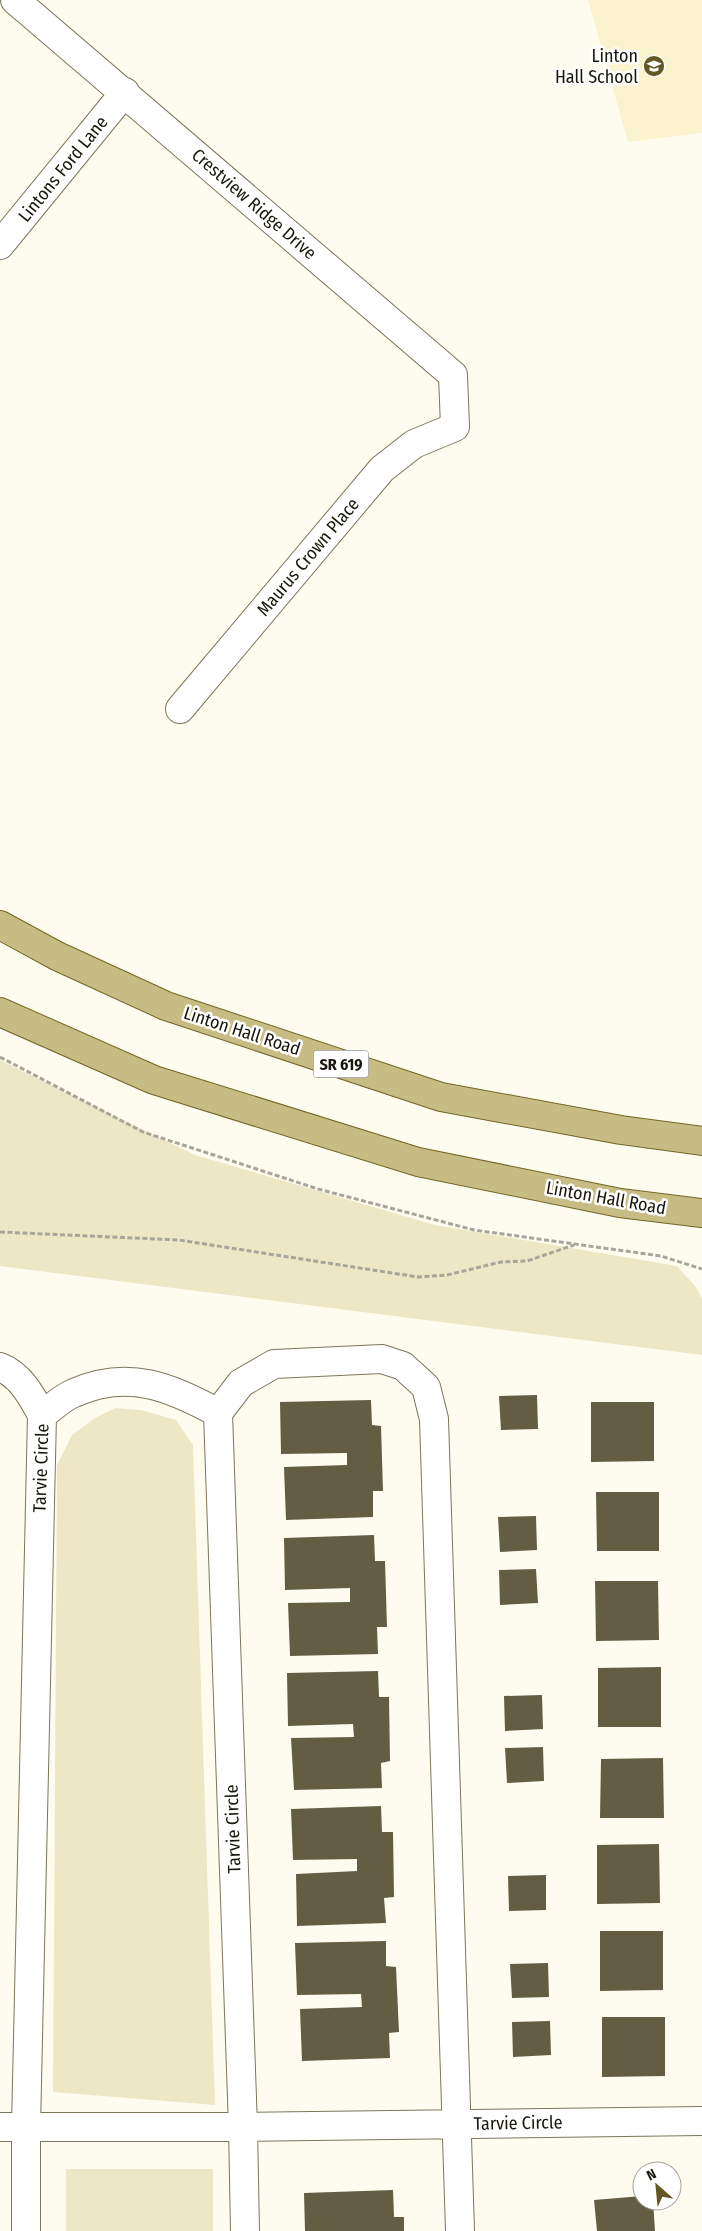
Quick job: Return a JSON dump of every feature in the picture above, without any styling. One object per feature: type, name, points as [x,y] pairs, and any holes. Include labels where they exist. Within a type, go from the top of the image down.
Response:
[{"type":"main road","name":"Linton Hall Road","points":[[0,925],[57,956],[166,1006],[441,1097],[621,1130],[702,1142]]},
{"type":"main road","name":"Linton Hall Road","points":[[0,1012],[154,1080],[418,1162],[620,1202],[702,1213]]},
{"type":"street","name":"Crestview Ridge Drive","points":[[15,0],[125,92],[453,375],[454,427]]},
{"type":"street","name":"Lintons Ford Lane","points":[[0,245],[125,92]]},
{"type":"street","name":"Maurus Crown Place","points":[[180,709],[382,469],[414,444],[454,427]]},
{"type":"street","points":[[218,1413],[241,1383],[274,1364],[382,1359],[403,1366],[426,1387],[434,1419],[460,2231]]},
{"type":"street","points":[[0,1367],[7,1370],[27,1388],[42,1415]]},
{"type":"street","name":"Tarvie Circle","points":[[26,2231],[13,2127],[42,1415],[73,1393],[109,1383],[147,1383],[183,1394],[218,1413],[245,2231]]},
{"type":"street","name":"Tarvie Circle","points":[[13,2127],[243,2127],[702,2121]]},
{"type":"path","points":[[0,1057],[143,1132],[318,1189],[474,1230],[661,1256],[702,1269]]},
{"type":"path","points":[[0,1232],[179,1240],[418,1278],[447,1275],[500,1262],[527,1261],[575,1244]]},
{"type":"shaded area","name":"Linton Hall School","points":[[588,0],[702,0],[702,133],[628,142]]},
{"type":"shaded area","points":[[0,1060],[195,1155],[435,1225],[677,1266],[696,1287],[702,1299],[702,1355],[0,1266]]},
{"type":"shaded area","points":[[115,1408],[141,1410],[176,1420],[193,1445],[215,2105],[53,2092],[57,1465],[72,1435],[95,1418]]},
{"type":"shaded area","points":[[66,2169],[213,2169],[213,2231],[66,2231]]},
{"type":"building","points":[[537,1395],[538,1429],[501,1430],[499,1396]]},
{"type":"building","points":[[371,1400],[372,1425],[381,1426],[383,1491],[373,1491],[373,1517],[286,1520],[284,1467],[347,1465],[347,1453],[281,1454],[280,1402]]},
{"type":"building","points":[[591,1402],[654,1402],[654,1461],[591,1462]]},
{"type":"building","points":[[596,1492],[659,1492],[659,1551],[597,1551]]},
{"type":"building","points":[[536,1516],[537,1550],[500,1552],[498,1517]]},
{"type":"building","points":[[374,1535],[375,1561],[385,1561],[387,1627],[377,1627],[378,1654],[290,1656],[288,1603],[350,1602],[350,1588],[285,1590],[284,1538]]},
{"type":"building","points":[[536,1569],[538,1603],[500,1605],[499,1570]]},
{"type":"building","points":[[595,1581],[658,1581],[659,1640],[596,1641]]},
{"type":"building","points":[[661,1667],[661,1727],[598,1727],[598,1668]]},
{"type":"building","points":[[378,1671],[379,1697],[389,1697],[390,1761],[381,1763],[382,1788],[294,1790],[291,1738],[354,1737],[353,1724],[288,1726],[287,1673]]},
{"type":"building","points":[[542,1695],[543,1729],[505,1731],[504,1696]]},
{"type":"building","points":[[543,1747],[544,1781],[507,1783],[505,1748]]},
{"type":"building","points":[[663,1758],[664,1818],[600,1818],[601,1759]]},
{"type":"building","points":[[381,1806],[382,1832],[393,1832],[394,1897],[384,1898],[386,1923],[297,1926],[296,1874],[357,1871],[357,1859],[293,1860],[291,1809]]},
{"type":"building","points":[[659,1844],[660,1903],[597,1904],[597,1845]]},
{"type":"building","points":[[546,1875],[546,1910],[509,1911],[508,1876]]},
{"type":"building","points":[[600,1931],[663,1931],[663,1990],[600,1991]]},
{"type":"building","points":[[386,1941],[386,1966],[396,1967],[399,2032],[389,2033],[390,2058],[302,2061],[300,2009],[362,2007],[361,1994],[297,1995],[295,1943]]},
{"type":"building","points":[[548,1963],[549,1997],[512,1998],[510,1964]]},
{"type":"building","points":[[602,2017],[665,2017],[665,2076],[602,2077]]},
{"type":"building","points":[[550,2021],[551,2055],[513,2057],[512,2022]]},
{"type":"building","points":[[393,2190],[394,2217],[404,2217],[404,2231],[305,2231],[304,2193]]},
{"type":"building","points":[[632,2197],[632,2211],[654,2211],[655,2231],[597,2231],[594,2200]]},
{"type":"place","name":"Linton Hall School","points":[[654,66]]}]
